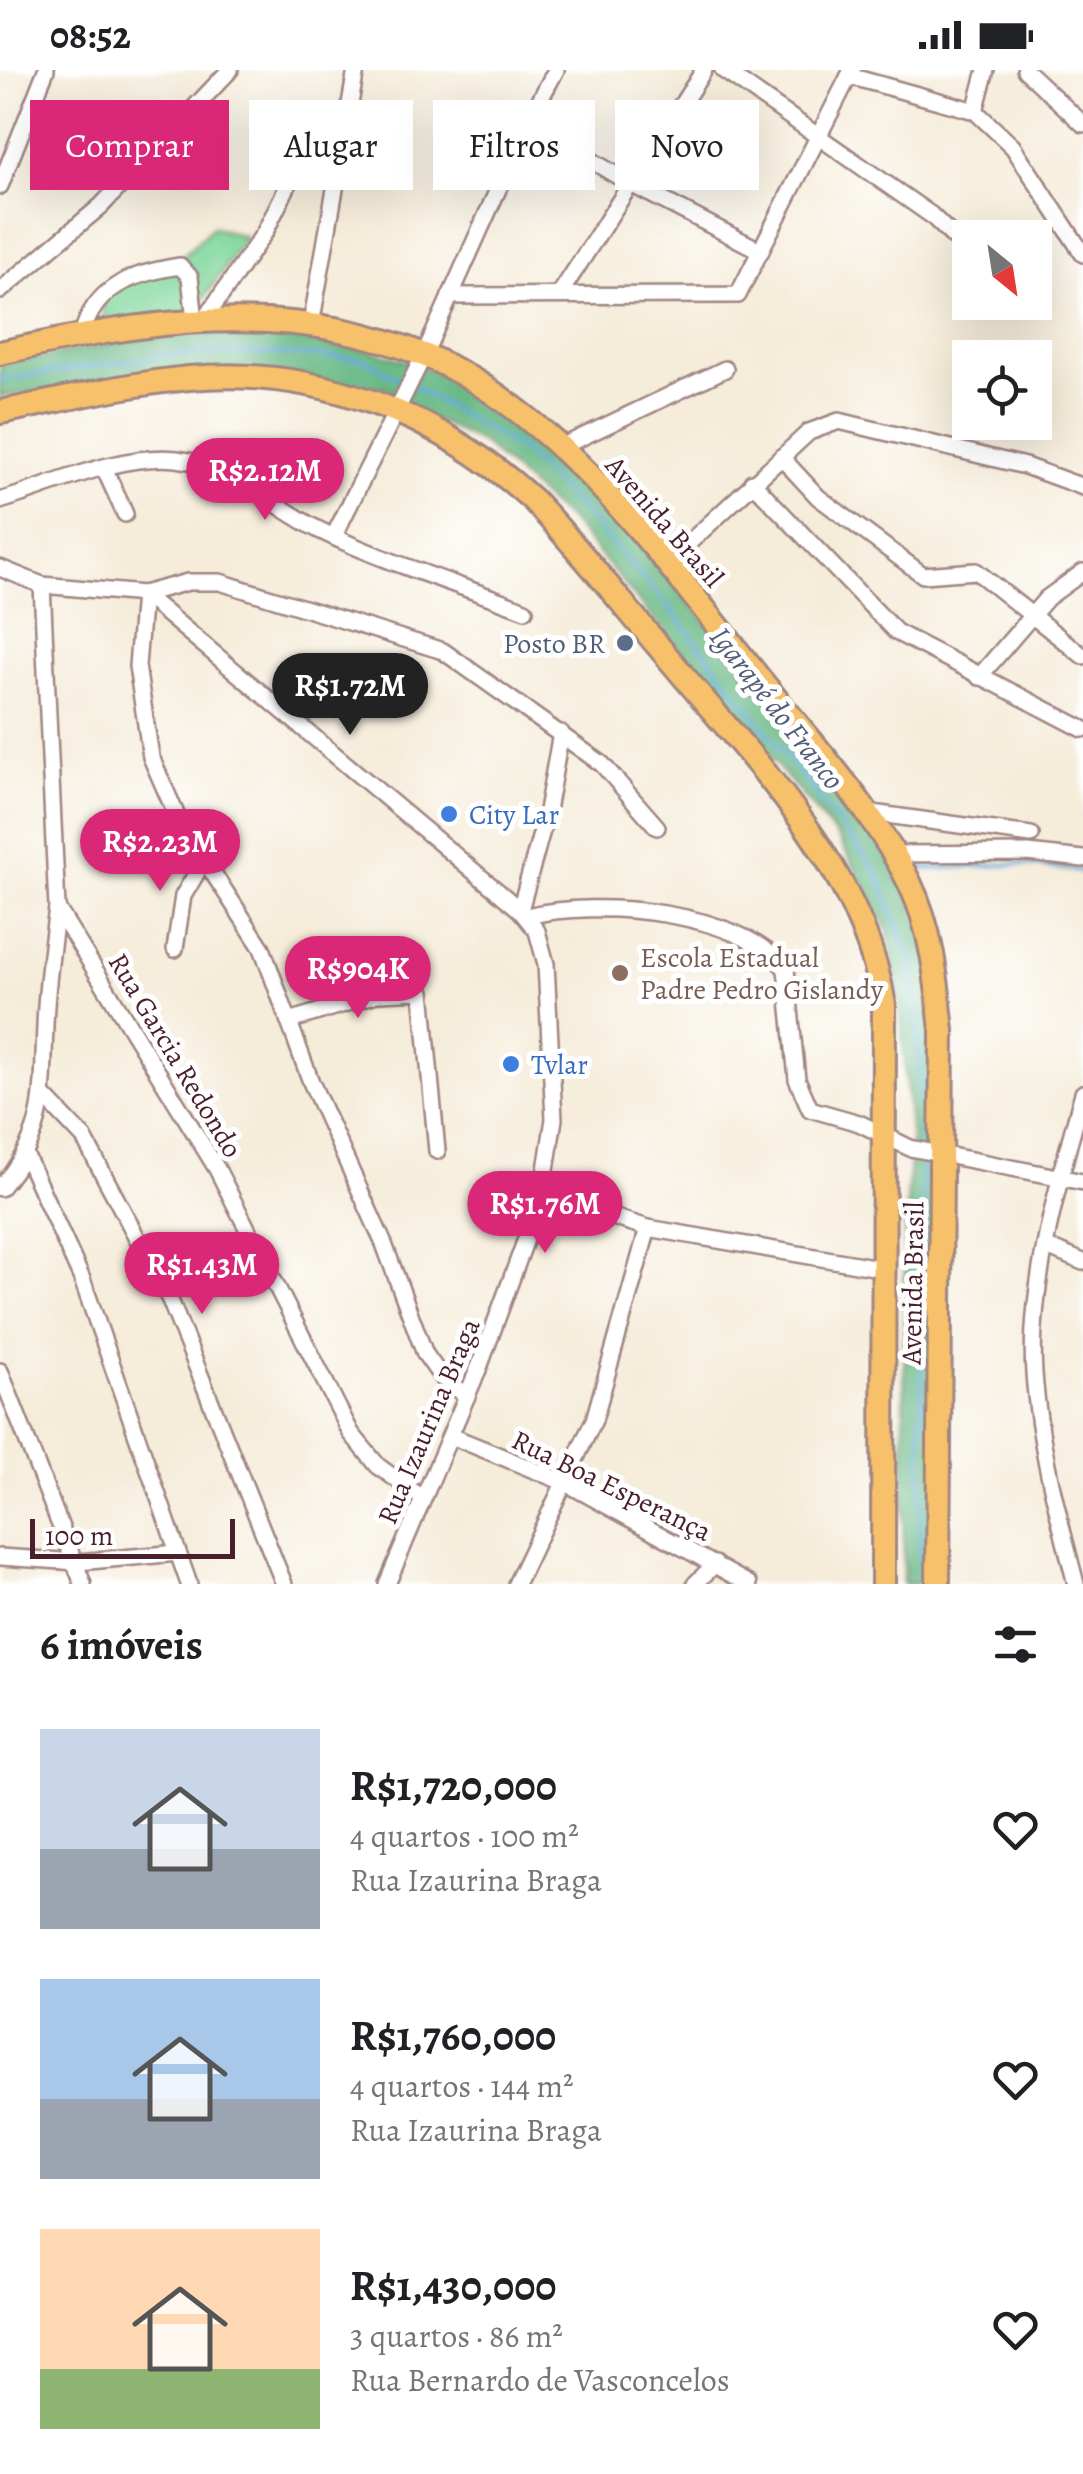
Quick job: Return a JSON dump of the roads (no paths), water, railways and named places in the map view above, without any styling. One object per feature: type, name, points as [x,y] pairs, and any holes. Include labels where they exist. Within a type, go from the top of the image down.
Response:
[{"type":"highway","name":"Avenida Brasil","points":[[2,347],[199,320],[311,325],[482,388],[559,448],[666,564],[865,812],[912,889],[934,961],[942,1031],[938,1584]]},
{"type":"highway","name":"Avenida Brasil","points":[[0,412],[157,382],[223,376],[303,382],[400,400],[533,500],[730,732],[837,872],[857,910],[880,973],[887,1053],[884,1584]]},
{"type":"street","points":[[0,186],[46,70]]},
{"type":"street","points":[[0,291],[101,206],[230,70]]},
{"type":"street","points":[[350,100],[356,70]]},
{"type":"street","points":[[540,100],[556,70]]},
{"type":"street","points":[[684,100],[704,70]]},
{"type":"street","points":[[723,70],[930,215],[952,236]]},
{"type":"street","points":[[974,111],[986,70]]},
{"type":"street","points":[[1025,70],[1083,124]]},
{"type":"street","points":[[450,296],[734,296],[741,292],[851,73],[974,111],[1013,147],[1081,246]]},
{"type":"street","points":[[199,320],[265,232],[286,190]]},
{"type":"street","points":[[311,325],[333,190]]},
{"type":"street","points":[[334,536],[420,362],[498,190]]},
{"type":"street","points":[[559,295],[626,190]]},
{"type":"street","points":[[644,190],[762,251]]},
{"type":"street","points":[[82,335],[92,306],[118,284],[152,270],[180,266],[190,278],[199,320]]},
{"type":"street","points":[[559,448],[725,369]]},
{"type":"street","points":[[666,564],[816,427],[840,422],[1006,462],[1083,486]]},
{"type":"street","points":[[781,457],[818,497],[923,575],[976,571],[1083,656]]},
{"type":"street","points":[[0,500],[153,459],[198,463],[237,479],[334,536],[525,610]]},
{"type":"street","points":[[105,470],[125,514]]},
{"type":"street","points":[[752,482],[896,632],[1083,730]]},
{"type":"street","points":[[0,568],[42,585],[143,594],[188,582],[220,582],[443,651],[602,764],[657,827]]},
{"type":"street","points":[[979,678],[1058,586],[1083,572]]},
{"type":"street","name":"Rua Garcia Redondo","points":[[42,585],[58,908],[217,1170],[351,1433],[378,1466],[421,1497]]},
{"type":"street","points":[[143,594],[137,666],[150,757],[179,821],[262,948],[425,1354],[442,1378],[466,1396]]},
{"type":"street","name":"Rua Izaurina Braga","points":[[143,594],[524,913],[544,947],[554,1119],[542,1195],[451,1436],[421,1497],[387,1584]]},
{"type":"street","points":[[561,733],[524,913],[652,914],[703,920],[744,938],[786,969],[796,1079],[810,1109],[910,1148],[1083,1182]]},
{"type":"street","points":[[865,812],[1031,835]]},
{"type":"street","points":[[894,854],[1028,853],[1083,859]]},
{"type":"street","points":[[175,949],[183,896],[204,862]]},
{"type":"street","points":[[0,1188],[25,1154],[45,1097],[45,1025],[58,908]]},
{"type":"street","points":[[289,1021],[380,993],[422,991],[436,1152]]},
{"type":"street","points":[[1076,1584],[1077,1562],[1050,1478],[1034,1369],[1060,1178],[1083,1093]]},
{"type":"street","points":[[45,1097],[84,1138],[170,1300],[284,1584]]},
{"type":"street","points":[[25,1154],[82,1279],[190,1584]]},
{"type":"street","points":[[542,1195],[648,1228],[884,1269]]},
{"type":"street","points":[[516,1584],[566,1483],[611,1369],[648,1228]]},
{"type":"street","points":[[1048,1246],[1083,1262]]},
{"type":"street","points":[[0,1371],[78,1562],[83,1584]]},
{"type":"street","name":"Rua Boa Esperança","points":[[451,1436],[566,1483],[749,1584]]},
{"type":"street","points":[[0,1557],[78,1562],[178,1553]]},
{"type":"street","points":[[695,1584],[715,1564]]},
{"type":"waterway","name":"Igarapé do Franco","points":[[0,380],[175,354],[274,353],[363,359],[406,383]]},
{"type":"waterway","name":"Igarapé do Franco","points":[[415,387],[522,450],[585,513],[669,607],[877,872],[910,956],[919,1035],[922,1144]]},
{"type":"waterway","points":[[922,869],[1019,864],[1083,871]]},
{"type":"waterway","name":"Igarapé do Franco","points":[[920,1584],[923,1154]]},
{"type":"place","name":"Posto BR","points":[[625,643]]},
{"type":"place","name":"City Lar","points":[[449,814]]},
{"type":"place","name":"Escola Estadual Padre Pedro Gislandy","points":[[620,973]]},
{"type":"place","name":"Tvlar","points":[[511,1064]]}]
